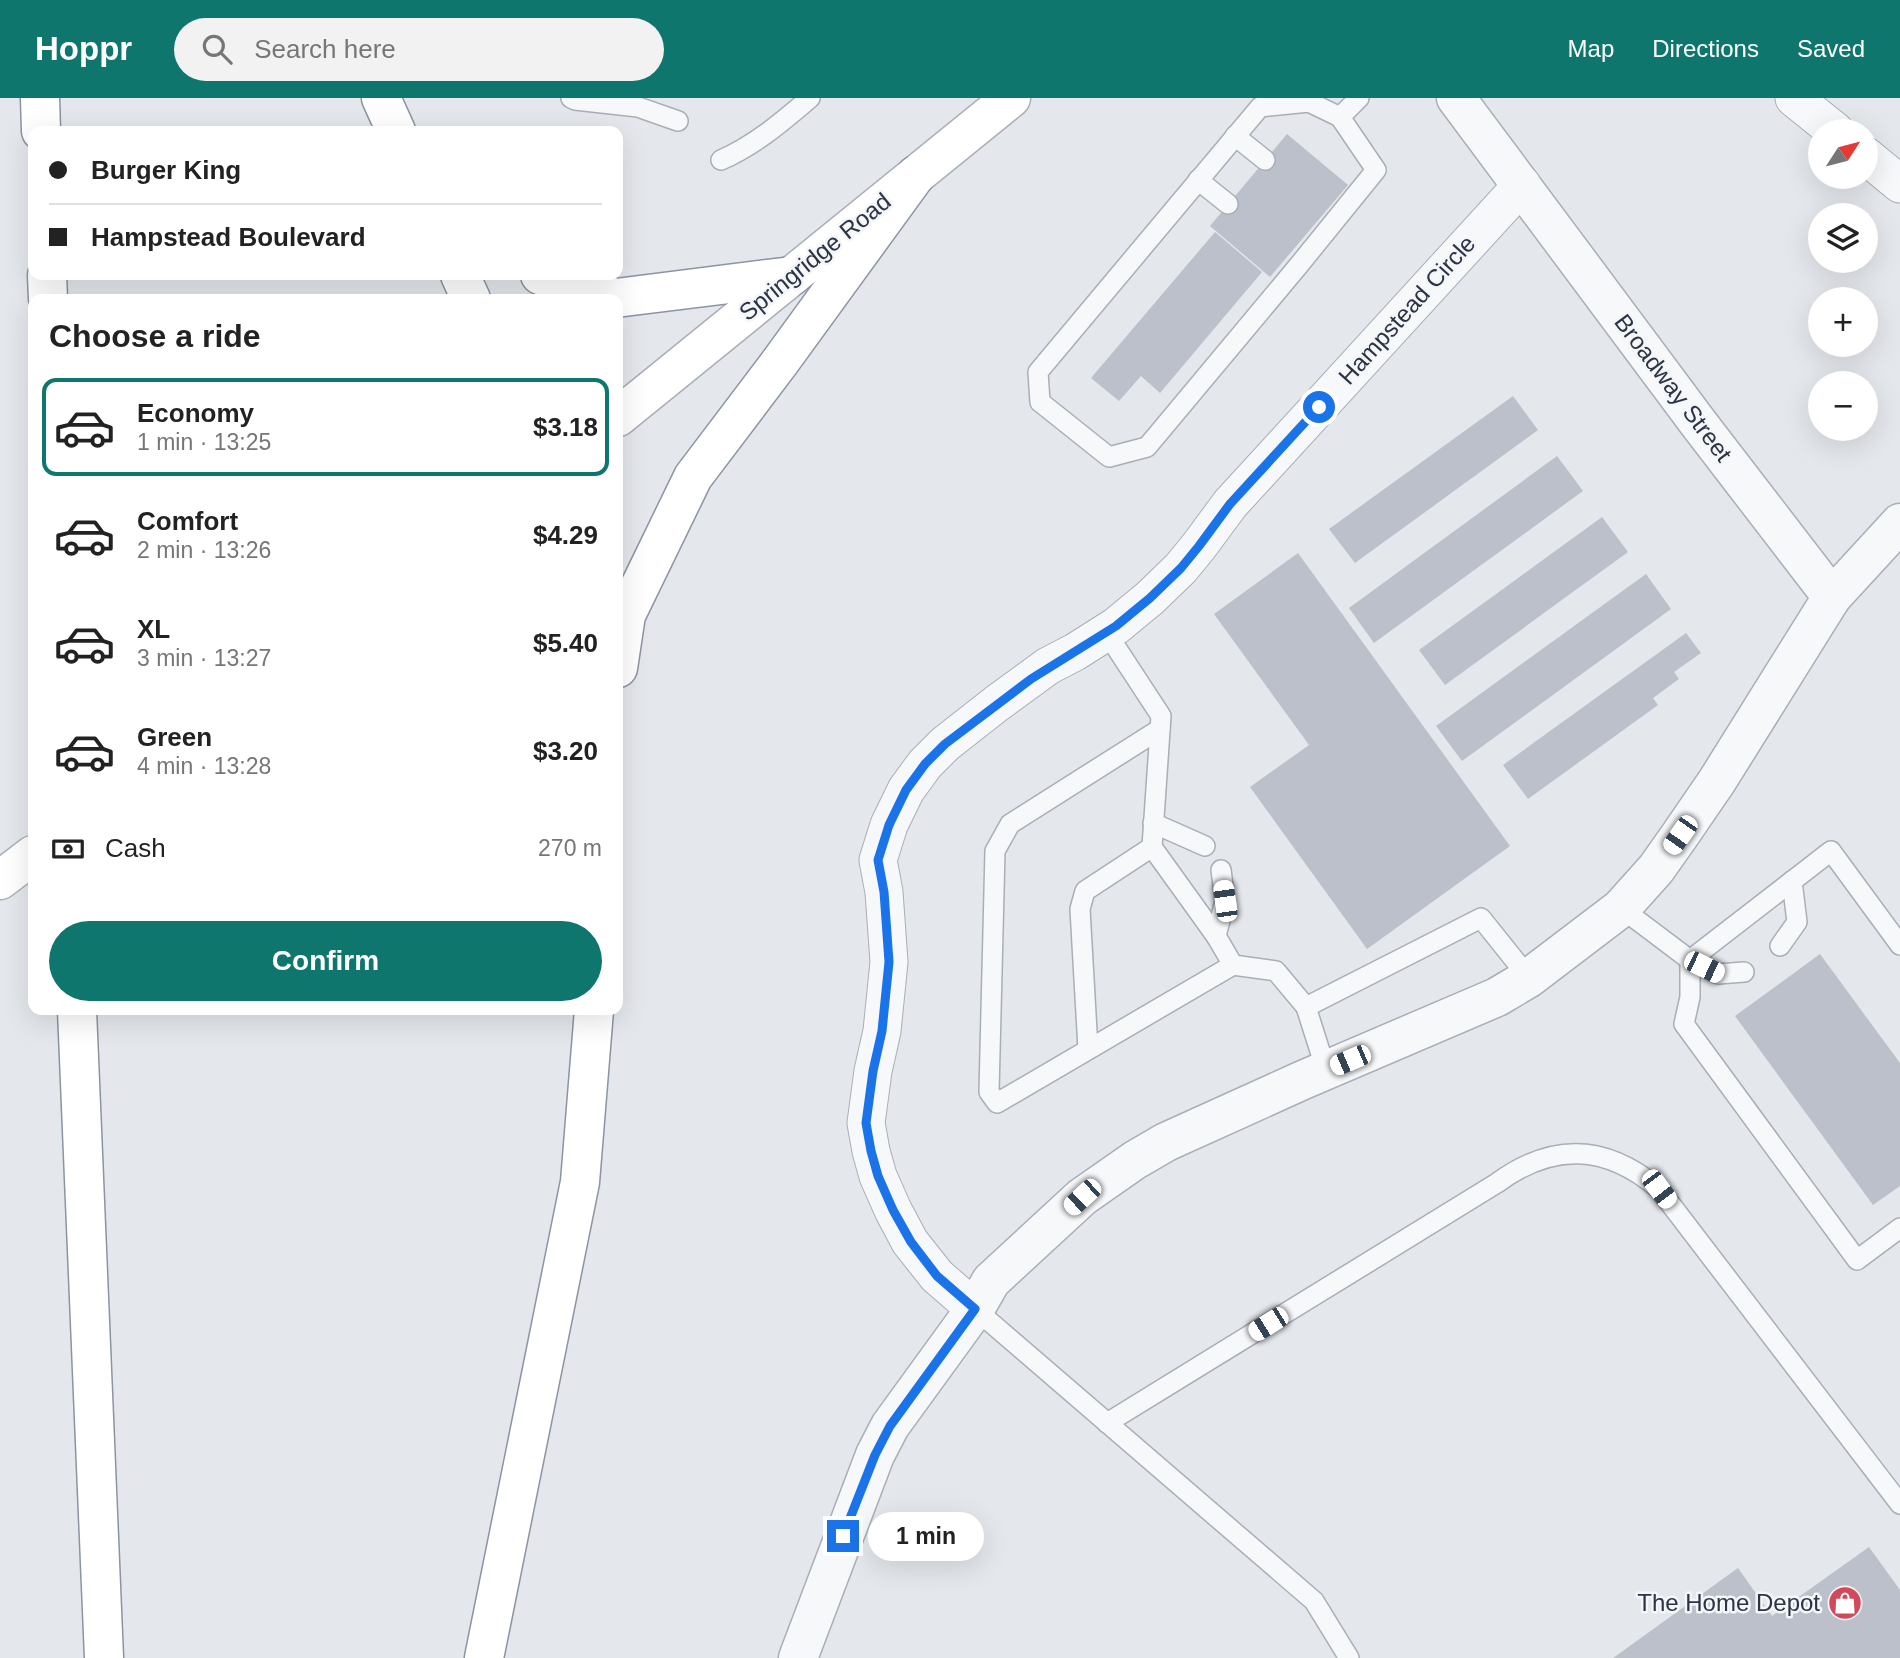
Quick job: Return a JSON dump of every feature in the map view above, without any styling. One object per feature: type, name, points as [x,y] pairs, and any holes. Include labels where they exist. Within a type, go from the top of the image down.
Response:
[{"type":"main road","points":[[40,98],[41,126]]},
{"type":"main road","points":[[381,98],[394,126]]},
{"type":"main road","name":"Springridge Road","points":[[623,413],[1012,98]]},
{"type":"main road","points":[[623,635],[626,615],[693,477],[916,175]]},
{"type":"main road","points":[[623,297],[792,276]]},
{"type":"main road","points":[[552,280],[600,294]]},
{"type":"main road","points":[[0,880],[28,859]]},
{"type":"main road","points":[[77,1015],[104,1658]]},
{"type":"main road","points":[[484,1658],[580,1182],[594,1015]]},
{"type":"street","name":"Broadway Street","points":[[1456,98],[1699,424],[1832,597]]},
{"type":"street","points":[[1794,98],[1821,119]]},
{"type":"street","points":[[1878,166],[1900,184]]},
{"type":"street","name":"Hampstead Circle","points":[[975,1309],[937,1276],[911,1242],[878,1176],[866,1123],[882,1031],[889,962],[884,892],[878,860],[889,825],[906,790],[925,764],[945,744],[1048,666],[1116,626],[1181,568],[1230,504],[1522,185]]},
{"type":"street","points":[[797,1658],[875,1455],[898,1415],[975,1309],[991,1281],[1082,1197],[1135,1160],[1166,1142],[1497,997],[1529,978],[1621,908],[1656,869],[1717,781],[1832,597],[1900,523]]},
{"type":"lane","points":[[572,98],[638,107],[678,121]]},
{"type":"lane","points":[[722,160],[770,132],[788,105],[810,98]]},
{"type":"lane","points":[[1340,117],[1359,98]]},
{"type":"lane","points":[[1309,102],[1340,117],[1376,170],[1330,217],[1294,260],[1147,447],[1109,457],[1040,402],[1038,372],[1259,107],[1309,102]]},
{"type":"lane","points":[[1235,136],[1265,160]]},
{"type":"lane","points":[[1198,180],[1228,205]]},
{"type":"lane","points":[[1106,632],[1161,716],[1152,847],[1233,964]]},
{"type":"lane","points":[[1160,729],[1010,824],[995,852],[989,1092],[996,1102],[1233,964],[1276,971],[1306,1007],[1326,1070]]},
{"type":"lane","points":[[1153,823],[1205,846]]},
{"type":"lane","points":[[1088,1049],[1080,909],[1085,891],[1152,847]]},
{"type":"lane","points":[[1690,960],[1830,851],[1900,945]]},
{"type":"lane","points":[[1216,936],[1225,901],[1221,870]]},
{"type":"lane","points":[[1780,946],[1797,922],[1792,881]]},
{"type":"lane","points":[[1621,908],[1690,960],[1718,974],[1744,972]]},
{"type":"lane","points":[[1306,1007],[1482,918],[1529,978]]},
{"type":"lane","points":[[1690,960],[1690,997],[1685,1024],[1857,1260],[1900,1228]]},
{"type":"lane","points":[[1107,1423],[1514,1171],[1551,1156],[1585,1154],[1616,1160],[1646,1177],[1659,1189],[1900,1504]]},
{"type":"lane","points":[[975,1309],[1314,1601],[1349,1658]]},
{"type":"building","points":[[1287,134],[1348,185],[1270,277],[1210,226]]},
{"type":"building","points":[[1215,232],[1262,272],[1160,393],[1141,376],[1119,401],[1091,378]]},
{"type":"building","points":[[1513,396],[1538,430],[1355,563],[1329,529]]},
{"type":"building","points":[[1557,456],[1583,491],[1374,643],[1349,608]]},
{"type":"building","points":[[1602,517],[1628,552],[1445,685],[1419,650]]},
{"type":"building","points":[[1298,553],[1510,846],[1367,949],[1250,787],[1309,745],[1214,614]]},
{"type":"building","points":[[1646,574],[1671,609],[1462,761],[1436,726]]},
{"type":"building","points":[[1686,633],[1701,653],[1674,672],[1679,679],[1653,698],[1658,705],[1528,799],[1503,765]]},
{"type":"building","points":[[1820,954],[1900,1063],[1900,1186],[1873,1205],[1735,1016]]},
{"type":"building","name":"The Home Depot","points":[[1869,1547],[1900,1590],[1900,1658],[1613,1658],[1738,1568],[1772,1616]]},
{"type":"place","name":"The Home Depot","points":[[1845,1603]]},
{"type":"route","points":[[843,1536],[875,1455],[890,1426],[975,1309],[937,1276],[911,1242],[878,1176],[866,1123],[882,1031],[889,962],[884,892],[878,860],[889,825],[906,790],[925,764],[945,744],[1048,666],[1116,626],[1181,568],[1230,504],[1319,407]]}]
